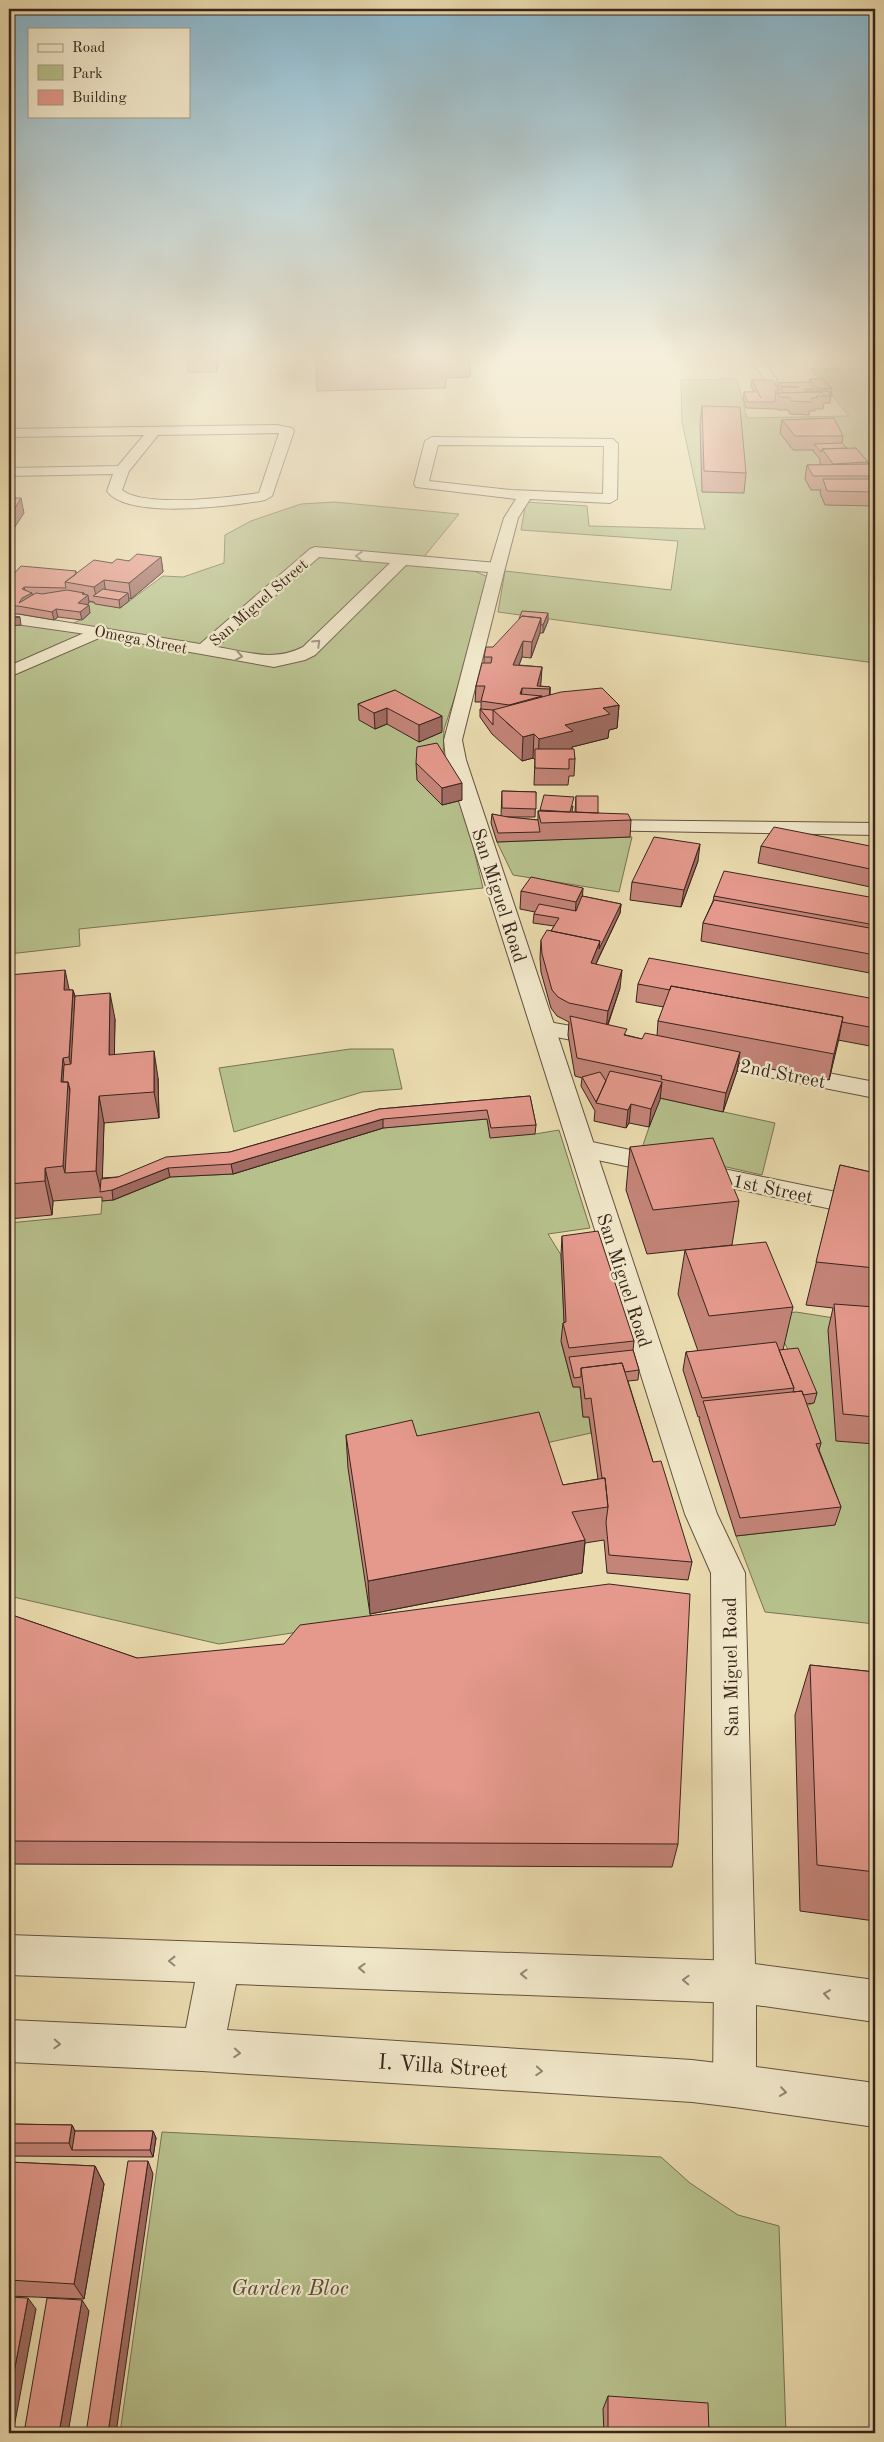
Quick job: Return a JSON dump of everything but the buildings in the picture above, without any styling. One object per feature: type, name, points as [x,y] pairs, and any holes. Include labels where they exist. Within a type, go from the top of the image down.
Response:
[{"type":"street","points":[[9,472],[68,471]]},
{"type":"street","points":[[122,471],[114,491],[124,499],[141,502],[216,502],[264,496],[273,471]]},
{"type":"street","points":[[424,471],[421,484],[525,495],[610,499],[610,471]]},
{"type":"street","name":"San Miguel Road","points":[[525,495],[511,518],[453,740],[456,760],[484,818],[543,1028],[701,1514],[728,1573],[735,1982],[734,2086]]},
{"type":"street","name":"San Miguel Street","points":[[204,650],[315,552],[497,568]]},
{"type":"street","name":"Omega Street","points":[[9,618],[100,630],[274,662],[299,656],[309,651],[402,560]]},
{"type":"street","points":[[9,672],[100,630]]},
{"type":"street","points":[[574,826],[875,829]]},
{"type":"street","points":[[543,1028],[631,1044]]},
{"type":"street","name":"2nd Street","points":[[680,1053],[875,1090]]},
{"type":"street","name":"1st Street","points":[[582,1149],[875,1210]]},
{"type":"street","points":[[9,1955],[735,1982],[875,2001]]},
{"type":"street","points":[[202,2050],[220,1963]]},
{"type":"street","name":"I. Villa Street","points":[[9,2041],[202,2050],[692,2081],[875,2105]]},
{"type":"green space","points":[[693,471],[875,471],[875,663],[498,612],[505,571],[671,590],[678,541],[521,530],[526,502],[587,506],[589,526],[705,529]]},
{"type":"green space","points":[[334,502],[459,514],[418,564],[472,570],[488,577],[464,670],[444,729],[443,759],[462,800],[483,888],[79,929],[80,946],[9,954],[9,626],[51,627],[70,624],[90,613],[79,611],[90,602],[120,608],[163,576],[183,577],[224,563],[225,535],[251,521],[301,504]]},
{"type":"green space","points":[[632,837],[619,892],[513,875],[497,842]]},
{"type":"green space","points":[[350,1049],[393,1049],[402,1089],[362,1092],[234,1132],[219,1068]]},
{"type":"green space","points":[[659,1098],[775,1123],[762,1175],[642,1148]]},
{"type":"green space","points":[[487,1119],[535,1134],[559,1130],[590,1228],[548,1234],[561,1255],[565,1341],[561,1342],[573,1387],[580,1387],[583,1417],[589,1417],[591,1433],[537,1445],[370,1614],[372,1621],[219,1644],[9,1596],[9,1223],[101,1214],[102,1201],[114,1200],[170,1177],[233,1174],[383,1128]]},
{"type":"green space","points":[[796,1312],[866,1323],[875,1444],[875,1624],[765,1612],[736,1536],[835,1525],[797,1409],[814,1403],[771,1315]]},
{"type":"green space","name":"Garden Bloc","points":[[162,2132],[661,2157],[690,2183],[738,2215],[779,2226],[786,2433],[120,2433]]}]
